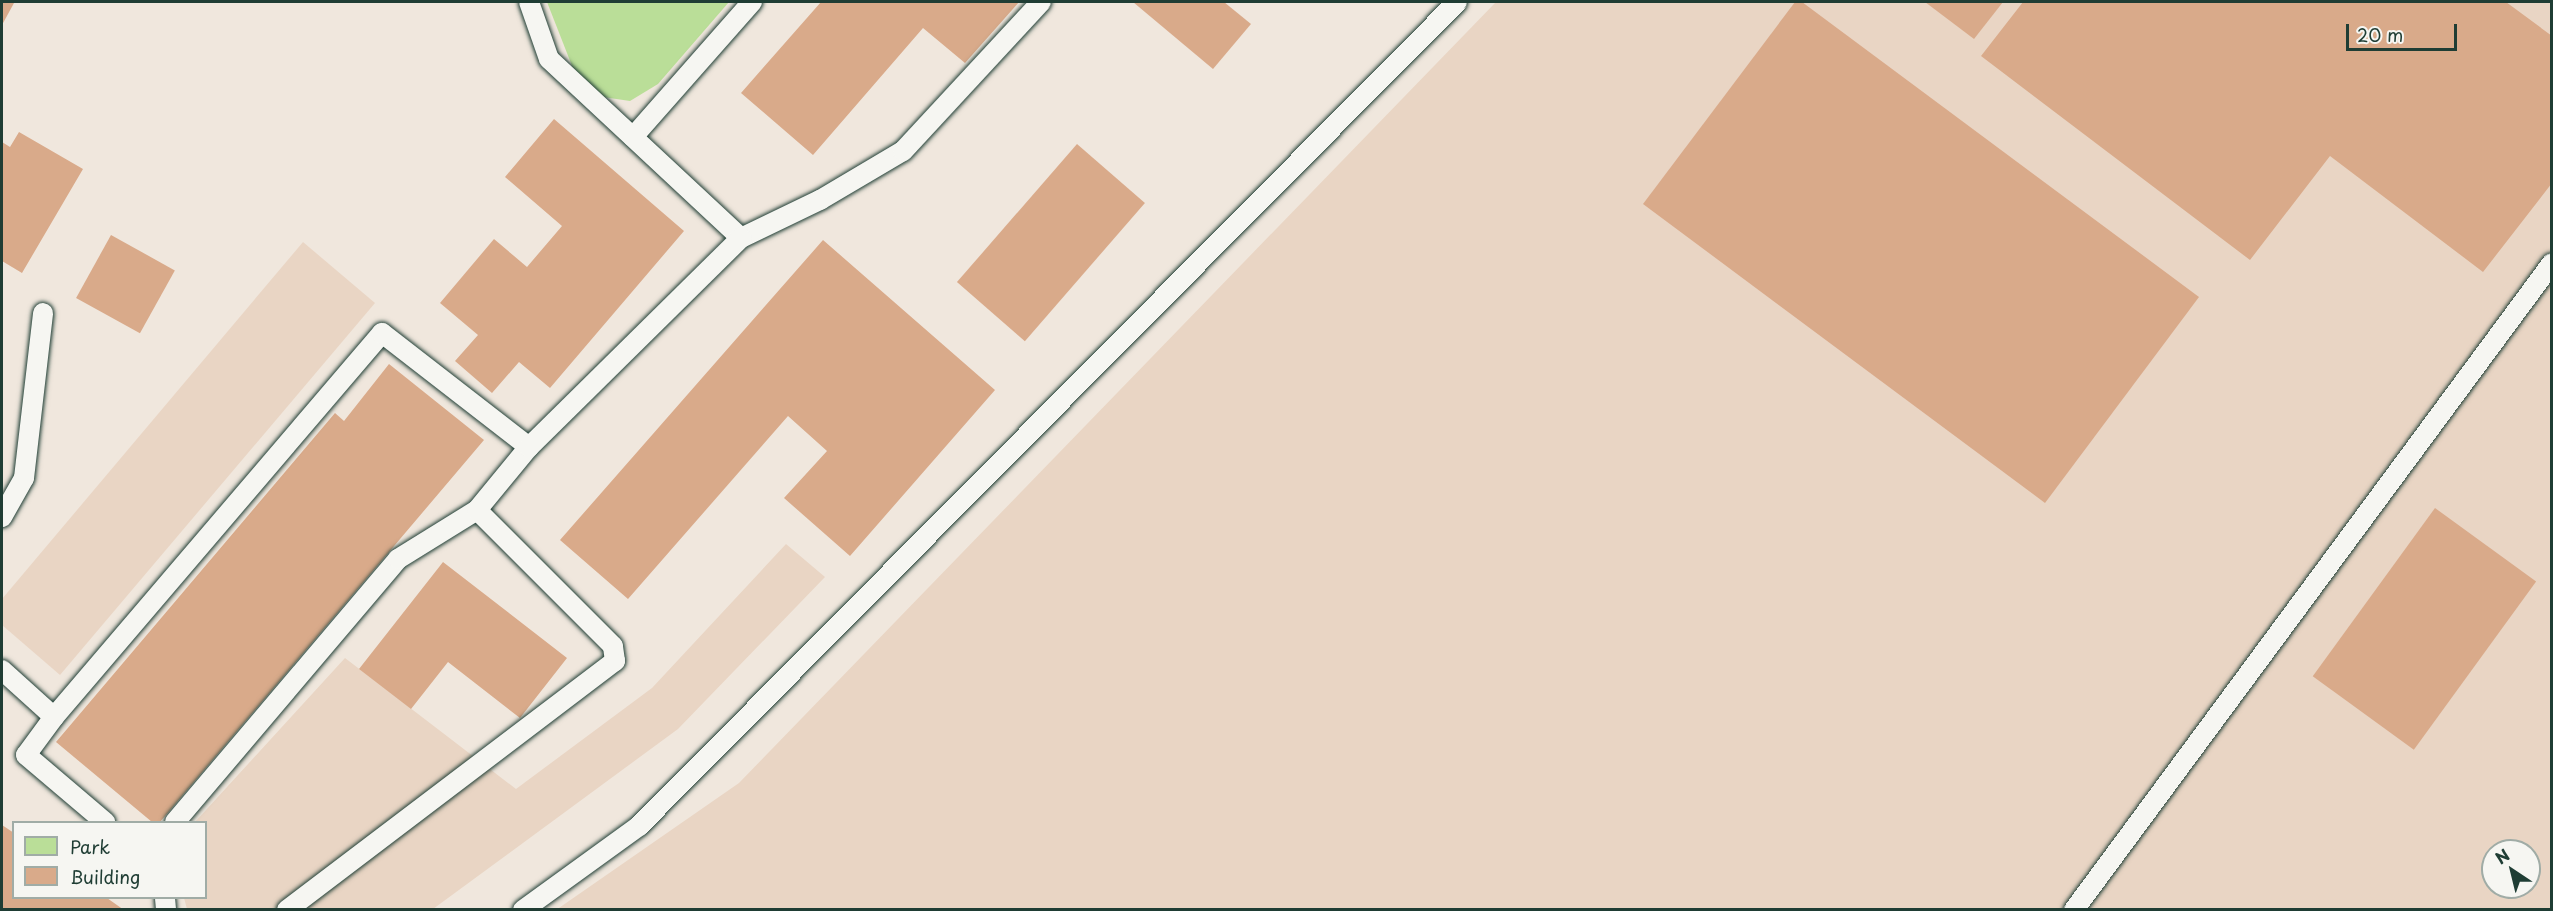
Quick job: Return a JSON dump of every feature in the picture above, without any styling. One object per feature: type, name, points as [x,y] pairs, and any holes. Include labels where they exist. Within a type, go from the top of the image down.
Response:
[{"type":"lane","points":[[529,2],[549,59],[741,238]]},
{"type":"lane","points":[[633,137],[752,2]]},
{"type":"lane","points":[[176,821],[398,560],[477,510],[529,447],[741,238],[820,200],[903,151],[1041,2]]},
{"type":"lane","points":[[523,909],[639,826],[1457,2]]},
{"type":"lane","points":[[2074,909],[2552,262]]},
{"type":"lane","points":[[2,517],[24,477],[43,313]]},
{"type":"lane","points":[[104,821],[26,755],[54,717],[382,333],[529,447]]},
{"type":"lane","points":[[286,909],[615,661],[613,646],[477,510]]},
{"type":"lane","points":[[2,670],[54,717]]},
{"type":"shaded area","points":[[1496,2],[2551,2],[2551,909],[556,910],[739,783]]},
{"type":"shaded area","points":[[303,242],[375,303],[60,675],[2,625],[2,599]]},
{"type":"shaded area","points":[[786,544],[825,577],[678,729],[433,909],[187,909],[184,899],[207,899],[207,821],[196,821],[345,658],[516,789],[652,688]]},
{"type":"green space","points":[[547,2],[729,2],[658,84],[630,101],[603,97],[574,71]]},
{"type":"building","points":[[2,2],[14,3],[2,25]]},
{"type":"building","points":[[821,2],[1019,2],[965,63],[923,28],[813,155],[741,93]]},
{"type":"building","points":[[1133,2],[1224,2],[1251,24],[1213,69]]},
{"type":"building","points":[[1795,2],[1802,2],[2199,297],[2045,503],[1643,204]]},
{"type":"building","points":[[1925,2],[2003,2],[1974,39]]},
{"type":"building","points":[[2023,2],[2506,2],[2552,36],[2552,183],[2483,272],[2330,156],[2250,260],[1981,56]]},
{"type":"building","points":[[554,119],[684,231],[550,388],[519,362],[492,393],[455,361],[478,335],[440,303],[494,239],[527,267],[562,226],[505,177]]},
{"type":"building","points":[[19,132],[83,169],[22,273],[2,261],[2,142],[10,147]]},
{"type":"building","points":[[1077,144],[1145,203],[1025,341],[957,282]]},
{"type":"building","points":[[111,235],[175,270],[140,333],[76,298]]},
{"type":"building","points":[[823,240],[995,390],[850,556],[784,498],[827,451],[788,416],[628,599],[560,540]]},
{"type":"building","points":[[389,364],[484,440],[161,821],[151,821],[56,742],[335,413],[344,421]]},
{"type":"building","points":[[2435,508],[2536,581],[2414,750],[2313,676]]},
{"type":"building","points":[[443,562],[567,658],[520,718],[448,662],[411,709],[359,669]]},
{"type":"building","points":[[2,825],[12,832],[12,899],[108,899],[124,910],[2,910]]}]
